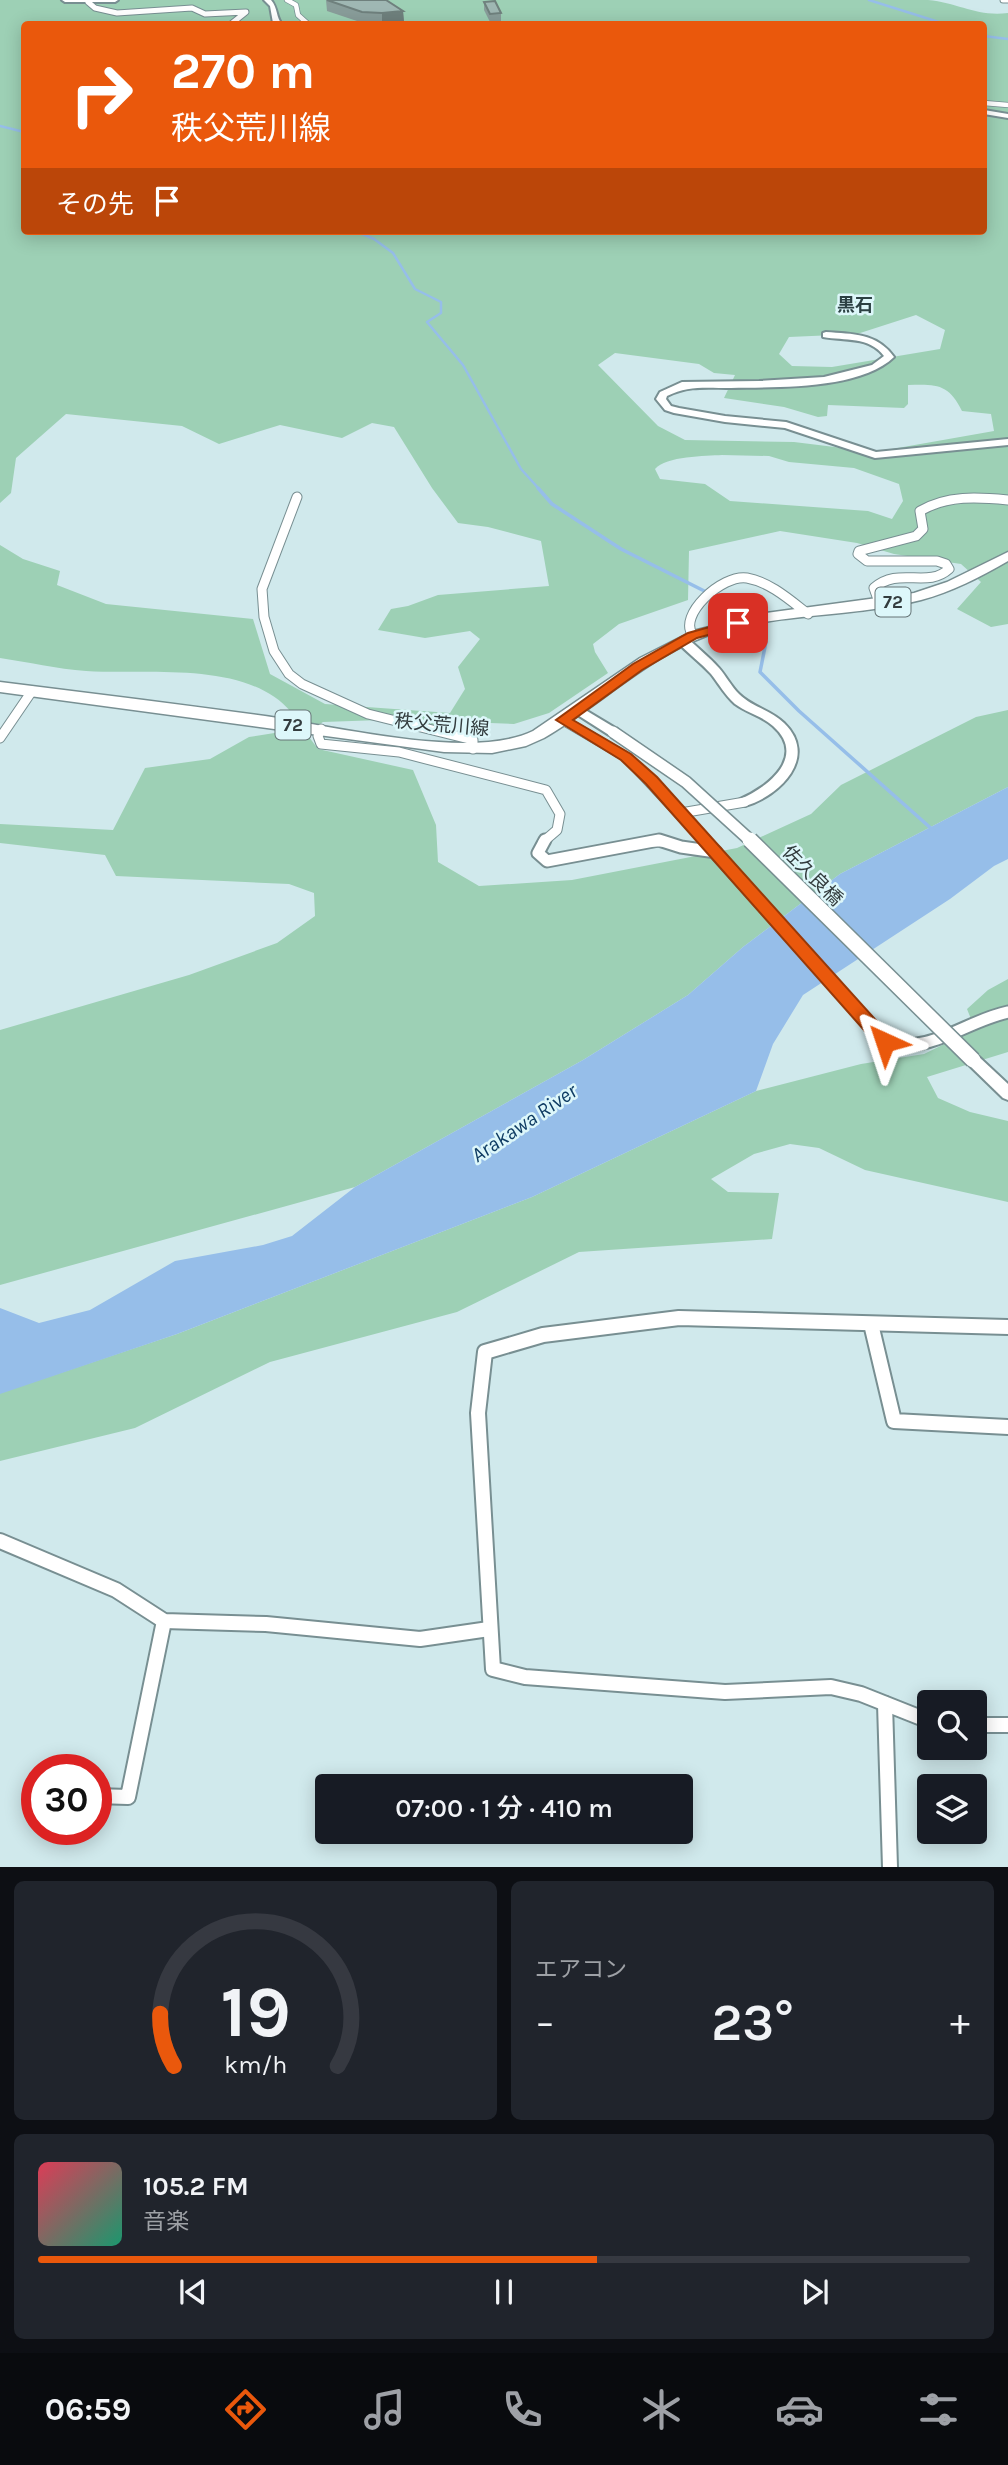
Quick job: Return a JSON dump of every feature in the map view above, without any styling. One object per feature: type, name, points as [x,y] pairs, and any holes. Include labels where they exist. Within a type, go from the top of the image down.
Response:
[{"type":"main road","name":"秩父荒川線","points":[[0,687],[473,749],[508,746],[527,741],[563,720],[638,667],[688,638],[738,623],[880,605],[919,597],[949,586],[1008,556]]},
{"type":"street","points":[[65,0],[115,0]]},
{"type":"street","points":[[267,0],[273,6],[275,21]]},
{"type":"street","points":[[287,0],[296,5],[298,15],[305,21]]},
{"type":"street","points":[[88,2],[95,8],[117,13],[192,8],[205,14],[246,12],[235,21]]},
{"type":"street","points":[[987,103],[1008,105]]},
{"type":"street","points":[[987,112],[1008,116]]},
{"type":"street","points":[[826,335],[875,342],[884,348],[889,357],[884,364],[874,369],[822,379],[682,385],[671,389],[661,399],[668,408],[677,411],[786,425],[875,455],[1008,442]]},
{"type":"street","points":[[297,497],[292,505],[274,565],[262,589],[264,617],[274,651],[289,674],[302,684],[368,714],[473,740],[473,749]]},
{"type":"street","points":[[880,605],[874,588],[884,579],[907,576],[939,577],[950,569],[946,564],[937,561],[867,561],[860,558],[859,551],[916,536],[923,529],[920,511],[929,505],[987,498],[1008,500]]},
{"type":"street","points":[[681,813],[745,802],[768,793],[784,778],[789,764],[790,747],[784,730],[773,719],[734,696],[688,638],[688,622],[713,589],[738,578],[760,580],[808,614]]},
{"type":"street","points":[[0,738],[32,691]]},
{"type":"street","name":"佐久良橋","points":[[577,709],[685,782],[729,819],[1008,1094]]},
{"type":"street","points":[[563,720],[626,757],[681,813],[885,1042],[895,1046],[915,1046],[1008,1012]]},
{"type":"street","points":[[321,729],[318,736],[321,744],[329,747],[368,747],[399,752],[546,790],[560,814],[558,830],[543,842],[538,853],[547,861],[659,840],[681,847],[716,852]]},
{"type":"street","points":[[917,1716],[861,1694],[831,1687],[725,1692],[525,1677],[493,1669],[478,1413],[485,1352],[543,1335],[680,1318],[1008,1327]]},
{"type":"street","points":[[871,1324],[894,1421],[1008,1427]]},
{"type":"street","points":[[0,1541],[116,1590],[164,1622],[266,1624],[420,1639],[489,1629]]},
{"type":"street","points":[[112,1796],[128,1797],[164,1622]]},
{"type":"street","points":[[885,1704],[891,1867]]},
{"type":"street","points":[[987,1725],[1008,1726]]},
{"type":"green space","points":[[0,0],[928,0],[987,13],[1008,13],[1008,624],[991,627],[957,609],[981,582],[961,564],[894,554],[857,543],[780,531],[689,551],[688,600],[619,624],[593,644],[608,673],[549,713],[514,724],[464,722],[437,729],[410,719],[323,722],[306,733],[318,749],[413,770],[436,825],[438,862],[479,886],[572,880],[737,848],[811,814],[841,785],[976,717],[1008,710],[1008,787],[840,874],[743,947],[688,995],[583,1060],[355,1187],[0,1285],[0,1030],[189,975],[277,943],[315,916],[314,893],[289,884],[116,876],[105,855],[0,843],[0,824],[113,830],[145,768],[210,759],[249,737],[287,731],[291,712],[272,695],[249,684],[223,677],[167,672],[86,671],[0,658],[0,545],[23,559],[60,571],[57,585],[106,604],[253,619],[270,674],[325,704],[450,713],[465,689],[458,667],[480,639],[470,631],[425,638],[378,630],[391,609],[438,595],[549,586],[541,541],[488,527],[458,523],[432,488],[394,427],[372,423],[342,438],[280,425],[219,444],[182,426],[66,414],[16,458],[11,493],[0,503]],"holes":[[[916,315],[945,330],[940,349],[832,367],[792,366],[779,354],[789,337],[857,334]],[[615,353],[699,364],[714,373],[735,375],[724,398],[784,407],[818,417],[827,416],[828,405],[904,408],[908,404],[908,385],[934,386],[952,395],[962,411],[991,414],[994,431],[875,452],[794,442],[685,440],[658,426],[598,365]],[[697,456],[769,456],[789,462],[854,468],[899,484],[903,501],[892,519],[868,511],[730,501],[705,484],[660,479],[655,469],[668,461]]]},
{"type":"green space","points":[[1008,979],[1008,1052],[927,1077],[938,1098],[970,1112],[1008,1121],[1008,1202],[865,1170],[819,1148],[790,1144],[754,1154],[711,1179],[728,1192],[779,1193],[772,1239],[579,1252],[457,1312],[270,1362],[135,1428],[0,1461],[0,1393],[177,1334],[532,1197],[756,1091],[861,1064],[924,1054],[975,1029],[967,1009],[988,990]]},
{"type":"water","name":"Arakawa River","points":[[1008,787],[1008,859],[803,995],[773,1044],[756,1091],[532,1197],[177,1334],[0,1394],[0,1308],[39,1323],[90,1310],[175,1261],[263,1245],[292,1236],[355,1187],[583,1060],[688,995],[743,947],[840,874]]},
{"type":"building","points":[[327,0],[386,0],[403,11],[362,12]]},
{"type":"building","points":[[495,1],[501,13],[490,14],[484,2]]},
{"type":"waterway","points":[[869,0],[936,21]]},
{"type":"waterway","points":[[987,36],[1008,39]]},
{"type":"waterway","points":[[0,126],[21,131]]},
{"type":"waterway","points":[[364,235],[393,253],[415,289],[441,302],[441,313],[427,322],[463,365],[521,469],[540,490]]},
{"type":"waterway","points":[[538,488],[552,504],[621,549],[740,609],[766,642],[760,672],[799,711],[934,831]]},
{"type":"district","name":"黒石","points":[[855,305]]},
{"type":"route","points":[[738,623],[693,635],[638,667],[563,720],[626,757],[652,780],[885,1042]]}]
